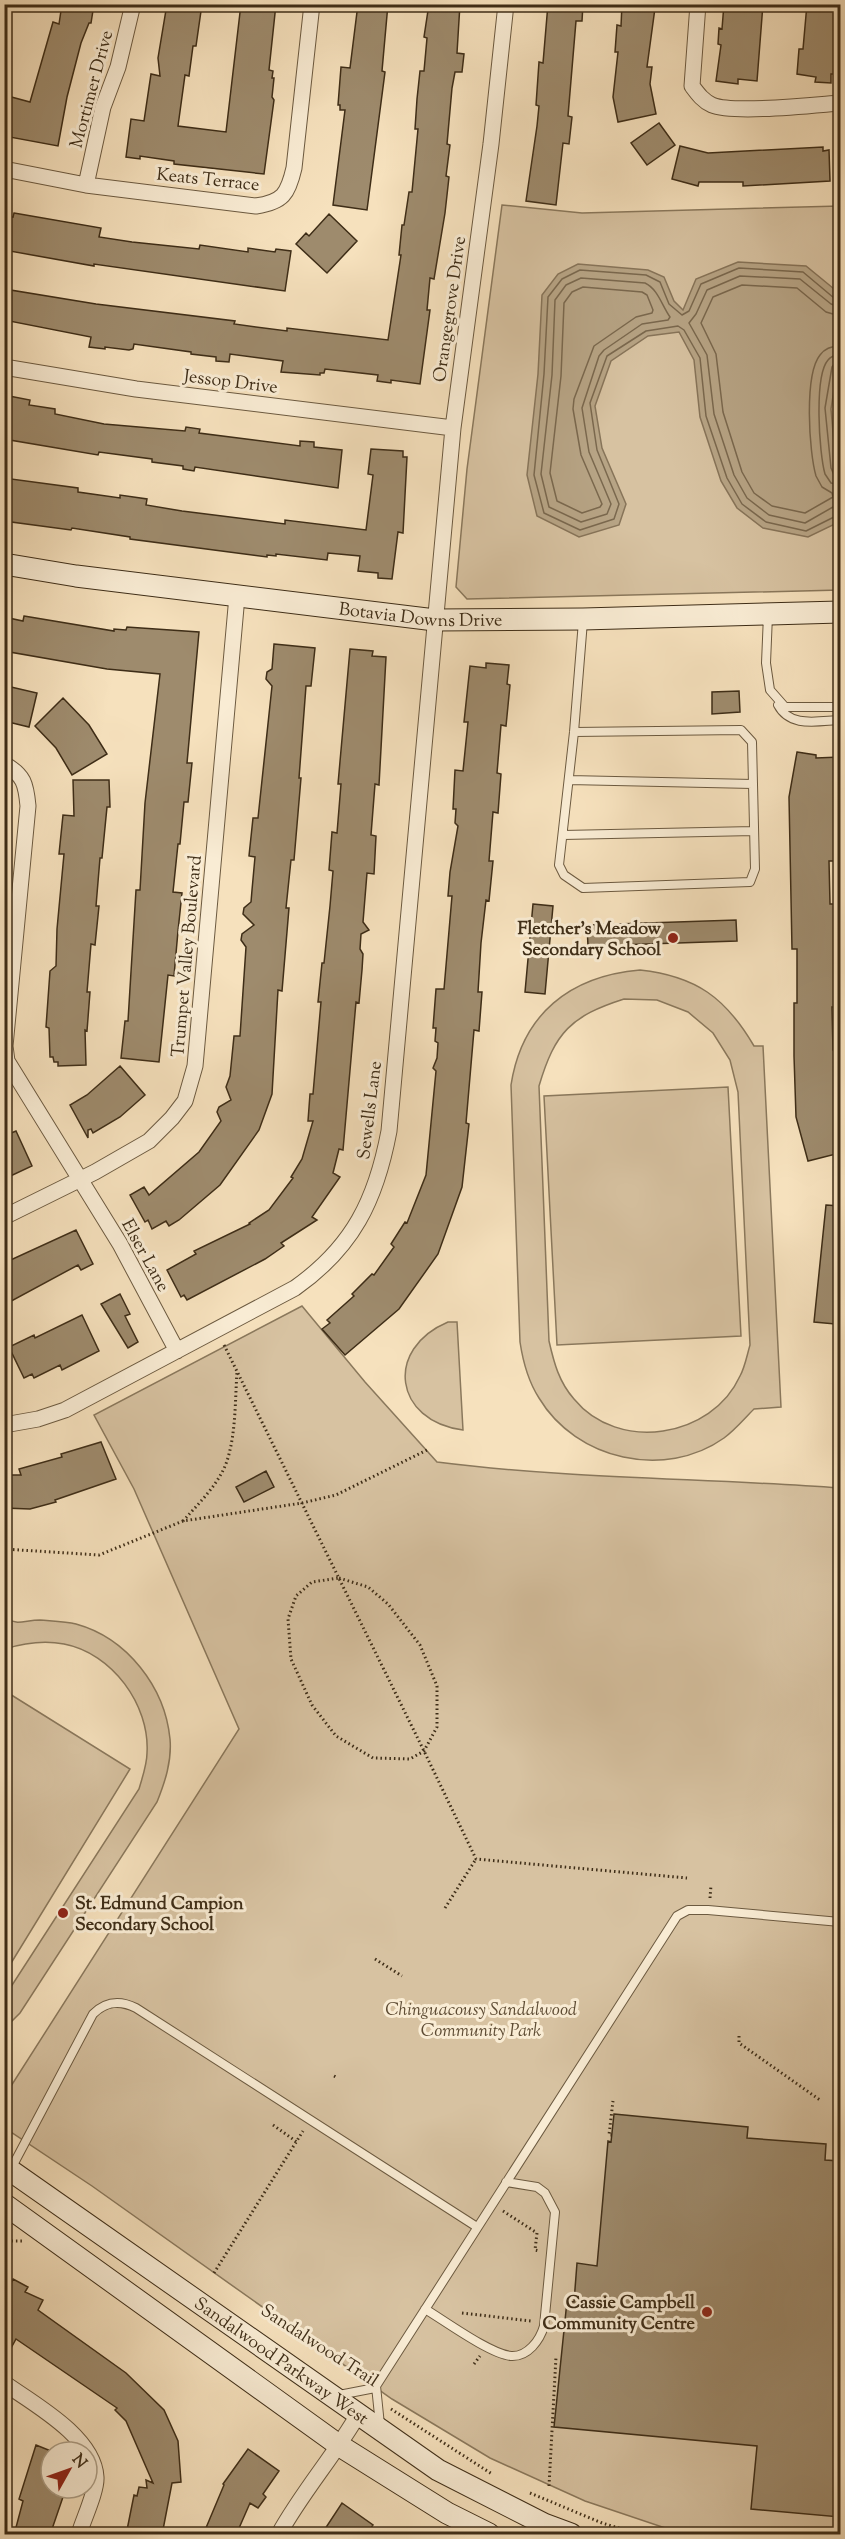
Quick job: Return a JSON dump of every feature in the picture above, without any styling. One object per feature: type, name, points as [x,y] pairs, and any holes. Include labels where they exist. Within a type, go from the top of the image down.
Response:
[{"type":"main road","name":"Botavia Downs Drive","points":[[4,564],[76,576],[435,620],[584,619],[840,612]]},
{"type":"main road","name":"Sandalwood Parkway West","points":[[6,2172],[335,2396],[438,2470],[544,2524],[571,2535]]},
{"type":"main road","name":"Sandalwood Parkway West","points":[[4,2204],[340,2446],[447,2513],[489,2535]]},
{"type":"street","name":"Mortimer Drive","points":[[86,185],[103,107],[118,67],[133,4]]},
{"type":"street","name":"Keats Terrace","points":[[4,169],[86,185],[256,207],[272,204],[282,198],[290,187],[294,168],[312,4]]},
{"type":"street","name":"Orangegrove Drive","points":[[435,620],[453,428],[491,144],[506,4]]},
{"type":"street","points":[[698,4],[692,86],[701,99],[714,106],[733,108],[840,103]]},
{"type":"street","name":"Jessop Drive","points":[[4,367],[179,394],[453,428]]},
{"type":"street","name":"Trumpet Valley Boulevard","points":[[4,1217],[139,1148],[159,1132],[185,1101],[193,1075],[237,596]]},
{"type":"street","name":"Sewells Lane","points":[[4,1425],[38,1419],[65,1410],[286,1293],[312,1276],[339,1250],[357,1225],[378,1181],[389,1131],[435,620]]},
{"type":"street","name":"Elser Lane","points":[[4,764],[17,771],[26,786],[28,806],[5,1046],[7,1060],[120,1245],[177,1351]]},
{"type":"street","points":[[4,2383],[60,2422],[92,2457],[97,2479],[78,2535]]},
{"type":"street","points":[[279,2535],[288,2518],[340,2446],[359,2414]]},
{"type":"lane","points":[[768,613],[766,663],[770,690],[784,715],[798,722],[840,720]]},
{"type":"lane","points":[[574,732],[741,730],[752,742],[755,869],[750,882],[584,888],[564,875],[559,865],[584,619]]},
{"type":"lane","points":[[770,690],[785,707],[840,707]]},
{"type":"lane","points":[[569,780],[753,784]]},
{"type":"lane","points":[[563,835],[754,831]]},
{"type":"lane","points":[[381,2429],[375,2388],[677,1916],[688,1910],[708,1910],[840,1922]]},
{"type":"lane","points":[[6,2172],[93,2014],[109,2003],[118,2002],[136,2008],[477,2227]]},
{"type":"lane","points":[[424,2309],[495,2351],[509,2355],[522,2354],[539,2339],[544,2326],[555,2212],[548,2197],[537,2187],[506,2182]]},
{"type":"lane","points":[[335,2396],[375,2388]]},
{"type":"path","points":[[224,1345],[476,1859]]},
{"type":"path","points":[[183,1521],[211,1489],[226,1461],[235,1414],[237,1370]]},
{"type":"path","points":[[4,1549],[99,1555],[183,1521],[302,1503],[347,1490],[429,1449]]},
{"type":"path","points":[[339,1578],[368,1587],[388,1604],[420,1645],[436,1686],[437,1727],[424,1750],[410,1759],[373,1758],[336,1736],[312,1705],[291,1659],[288,1619],[296,1596],[312,1582],[339,1578]]},
{"type":"path","points":[[476,1859],[687,1878]]},
{"type":"path","points":[[445,1908],[476,1859]]},
{"type":"path","points":[[710,1900],[711,1885]]},
{"type":"path","points":[[375,1959],[402,1976]]},
{"type":"path","points":[[739,2036],[739,2043],[820,2100]]},
{"type":"path","points":[[612,2135],[609,2134],[613,2101]]},
{"type":"path","points":[[273,2125],[297,2142]]},
{"type":"path","points":[[214,2273],[306,2127]]},
{"type":"path","points":[[498,2208],[537,2233],[535,2250]]},
{"type":"path","points":[[462,2313],[531,2321]]},
{"type":"path","points":[[549,2486],[556,2357]]},
{"type":"path","name":"Sandalwood Trail","points":[[376,2398],[497,2477]]},
{"type":"path","points":[[527,2492],[602,2523],[639,2535]]},
{"type":"green space","points":[[502,205],[582,213],[840,206],[840,590],[467,599],[456,587],[467,469]]},
{"type":"green space","points":[[640,970],[660,973],[693,984],[720,1002],[754,1046],[763,1046],[781,1407],[754,1409],[724,1438],[701,1451],[675,1458],[649,1460],[623,1457],[598,1449],[575,1436],[555,1419],[535,1392],[526,1371],[520,1342],[511,1085],[517,1060],[526,1038],[538,1019],[553,1003],[571,990],[615,974]],"holes":[[[624,999],[657,1000],[688,1012],[713,1033],[730,1060],[738,1092],[750,1345],[740,1376],[727,1397],[708,1413],[687,1425],[663,1431],[638,1432],[615,1427],[593,1416],[569,1393],[553,1357],[549,1341],[539,1086],[545,1067],[559,1039],[578,1020],[606,1005]]]},
{"type":"green space","points":[[728,1087],[741,1336],[557,1345],[544,1096]]},
{"type":"green space","name":"Chinguacousy Sandalwood Community Park","points":[[302,1306],[365,1382],[437,1462],[538,1472],[840,1488],[840,2534],[683,2534],[585,2501],[490,2458],[392,2399],[92,2186],[5,2128],[4,2097],[239,1729],[134,1489],[94,1415]]},
{"type":"green space","points":[[448,1322],[457,1322],[463,1430],[440,1424],[423,1413],[411,1399],[406,1383],[406,1366],[414,1349],[427,1334]]},
{"type":"green space","points":[[5,1618],[17,1622],[40,1620],[72,1623],[94,1631],[127,1653],[152,1683],[160,1701],[167,1720],[170,1755],[157,1802],[20,2013],[5,2028],[5,1996],[139,1789],[147,1753],[142,1717],[135,1700],[112,1670],[98,1658],[81,1649],[64,1644],[34,1643],[5,1649]]},
{"type":"green space","points":[[5,1691],[130,1769],[5,1973]]},
{"type":"water","points":[[738,262],[806,266],[839,293],[840,351],[831,409],[836,466],[840,481],[840,517],[835,524],[808,537],[763,528],[737,508],[721,481],[700,417],[694,360],[679,332],[648,336],[611,361],[595,406],[602,448],[626,504],[619,525],[579,537],[537,516],[527,475],[538,374],[542,295],[558,274],[578,264],[648,270],[664,277],[674,301],[683,310],[696,279]]},
{"type":"building","points":[[62,4],[94,4],[91,23],[81,43],[67,97],[58,146],[4,136],[4,95],[30,102],[53,22],[59,24]]},
{"type":"building","points":[[167,4],[202,4],[189,76],[185,75],[178,126],[226,132],[241,4],[276,4],[269,70],[273,71],[272,97],[274,100],[264,174],[174,164],[174,161],[140,156],[140,159],[126,157],[131,119],[144,121],[151,74],[160,76],[158,58]]},
{"type":"building","points":[[358,4],[388,4],[382,71],[385,72],[367,210],[333,205],[345,110],[340,110],[340,105],[338,105],[341,67],[350,68]]},
{"type":"building","points":[[429,4],[460,4],[457,53],[464,54],[462,72],[455,72],[452,88],[447,144],[450,145],[446,176],[449,177],[434,279],[430,278],[427,310],[430,310],[420,384],[391,380],[391,383],[377,381],[378,375],[325,369],[320,375],[281,372],[283,361],[230,354],[229,362],[216,361],[216,357],[191,354],[191,352],[134,344],[133,349],[129,350],[89,347],[91,337],[4,320],[4,289],[96,304],[235,321],[234,324],[388,340],[401,255],[399,255],[402,225],[404,225],[409,192],[412,192],[418,129],[415,129],[417,99],[420,71],[424,71],[427,38],[424,37]]},
{"type":"building","points":[[548,4],[583,4],[582,21],[576,21],[568,116],[572,117],[569,144],[563,143],[556,205],[526,201],[537,126],[539,62],[543,63]]},
{"type":"building","points":[[622,4],[654,4],[647,67],[652,67],[650,84],[656,114],[618,122],[613,97],[618,52],[615,52],[617,25],[621,26]]},
{"type":"building","points":[[724,4],[763,4],[757,81],[738,79],[738,84],[716,81],[721,45],[718,44],[719,28],[722,29]]},
{"type":"building","points":[[807,4],[837,4],[834,74],[831,74],[831,83],[815,82],[816,77],[797,74],[799,49],[803,49]]},
{"type":"building","points":[[659,123],[675,145],[647,165],[631,143]]},
{"type":"building","points":[[680,146],[708,153],[823,147],[823,151],[829,150],[830,181],[743,186],[743,182],[699,182],[698,186],[672,179]]},
{"type":"building","points":[[14,213],[101,228],[99,237],[132,242],[199,249],[200,245],[248,252],[248,248],[275,252],[276,249],[291,251],[285,291],[94,264],[94,266],[4,250],[10,216],[13,217]]},
{"type":"building","points":[[329,214],[357,241],[327,273],[296,244],[306,233],[309,236]]},
{"type":"building","points":[[4,395],[30,400],[29,405],[55,409],[55,414],[104,424],[185,431],[186,427],[200,429],[199,433],[300,446],[300,441],[314,442],[314,447],[342,450],[338,488],[195,467],[194,471],[183,469],[183,466],[152,462],[152,459],[99,452],[98,455],[4,439]]},
{"type":"building","points":[[371,449],[403,451],[403,457],[407,457],[403,533],[398,532],[392,579],[378,578],[378,573],[358,571],[360,556],[328,553],[327,560],[276,554],[276,556],[267,555],[267,557],[130,539],[130,537],[72,528],[71,530],[4,521],[4,478],[78,488],[78,492],[147,499],[146,505],[182,511],[285,524],[285,520],[366,530],[373,475],[368,474]]},
{"type":"building","points":[[24,616],[114,631],[114,629],[126,630],[127,627],[199,632],[187,763],[192,763],[188,802],[184,802],[173,892],[182,893],[174,976],[168,975],[159,1062],[121,1058],[125,1021],[128,1021],[136,890],[140,890],[145,803],[160,674],[107,669],[4,651],[4,617],[23,621]]},
{"type":"building","points":[[274,644],[315,648],[311,686],[306,686],[294,860],[291,860],[286,908],[289,908],[282,991],[278,990],[272,1094],[259,1130],[220,1185],[179,1220],[169,1226],[166,1221],[152,1229],[148,1220],[145,1222],[130,1195],[144,1187],[149,1195],[199,1152],[221,1121],[217,1112],[219,1107],[231,1100],[226,1087],[230,1076],[234,1036],[240,1036],[246,947],[241,940],[242,934],[254,925],[243,914],[244,908],[251,902],[255,857],[249,856],[253,818],[258,818],[272,686],[266,679],[267,672],[272,669]]},
{"type":"building","points":[[350,649],[373,651],[372,656],[386,657],[379,785],[375,784],[371,835],[376,836],[374,874],[367,873],[363,922],[369,930],[361,934],[362,970],[359,1003],[356,1002],[343,1150],[339,1149],[333,1173],[340,1177],[312,1217],[317,1220],[281,1243],[284,1246],[265,1259],[187,1300],[184,1295],[181,1297],[167,1270],[196,1254],[194,1251],[250,1224],[269,1210],[293,1178],[291,1177],[302,1159],[313,1121],[308,1121],[310,1094],[313,1094],[321,1002],[318,1002],[333,871],[329,870],[332,832],[337,833],[341,784],[338,784]]},
{"type":"building","points":[[486,663],[509,665],[507,684],[510,685],[506,726],[501,725],[497,773],[501,774],[498,813],[493,812],[489,861],[493,861],[489,901],[486,900],[481,943],[478,992],[482,992],[479,1031],[474,1030],[466,1123],[469,1124],[462,1187],[438,1254],[399,1309],[345,1355],[322,1329],[330,1323],[327,1320],[354,1296],[352,1294],[372,1274],[374,1275],[394,1247],[391,1244],[405,1222],[407,1223],[426,1175],[436,1071],[433,1068],[437,1058],[438,1043],[435,1041],[436,1028],[433,1028],[436,989],[444,989],[452,896],[448,896],[450,872],[458,826],[455,823],[456,809],[453,809],[455,770],[463,771],[468,722],[464,722],[470,666],[486,668]]},
{"type":"building","points":[[11,687],[37,693],[29,727],[4,721]]},
{"type":"building","points":[[739,691],[740,712],[712,714],[712,692]]},
{"type":"building","points":[[63,698],[89,725],[107,754],[72,775],[56,748],[35,726]]},
{"type":"building","points":[[797,752],[816,755],[816,758],[840,757],[840,861],[829,861],[830,904],[840,904],[840,1007],[832,1007],[833,1050],[840,1050],[840,1153],[808,1161],[796,1117],[794,1056],[797,949],[792,949],[789,797]]},
{"type":"building","points":[[73,780],[109,780],[110,807],[107,807],[102,858],[100,858],[95,945],[91,944],[87,992],[90,992],[87,1031],[85,1030],[86,1065],[58,1066],[58,1062],[54,1062],[53,1057],[50,1057],[49,1028],[46,1027],[50,971],[56,966],[64,854],[59,854],[63,815],[74,816]]},
{"type":"building","points":[[533,904],[553,906],[545,994],[525,992]]},
{"type":"building","points":[[736,920],[737,941],[588,946],[587,925]]},
{"type":"building","points":[[120,1066],[145,1095],[120,1117],[93,1133],[91,1129],[88,1130],[88,1138],[70,1105],[87,1095]]},
{"type":"building","points":[[16,1131],[32,1166],[4,1179],[4,1136]]},
{"type":"building","points":[[826,1205],[840,1206],[840,1264],[835,1324],[814,1322]]},
{"type":"building","points":[[76,1230],[93,1264],[81,1270],[78,1265],[4,1305],[4,1263]]},
{"type":"building","points":[[120,1294],[130,1314],[125,1316],[138,1342],[128,1348],[101,1304]]},
{"type":"building","points":[[82,1315],[99,1351],[62,1370],[60,1365],[34,1378],[32,1374],[24,1378],[9,1347],[34,1335],[35,1338]]},
{"type":"building","points":[[101,1442],[116,1479],[55,1500],[56,1502],[30,1509],[4,1508],[4,1475],[21,1475],[19,1469],[62,1457],[61,1454]]},
{"type":"building","points":[[266,1471],[274,1487],[244,1502],[236,1487]]},
{"type":"building","name":"Cassie Campbell Community Centre","points":[[614,2114],[748,2127],[747,2138],[826,2144],[825,2160],[840,2161],[840,2517],[751,2509],[757,2446],[554,2427],[567,2301],[574,2302],[577,2263],[597,2266],[608,2141],[611,2142]]},
{"type":"building","points":[[13,2279],[28,2287],[25,2292],[43,2300],[38,2310],[126,2373],[164,2410],[178,2441],[181,2482],[172,2483],[162,2535],[126,2535],[134,2495],[137,2496],[139,2487],[147,2488],[146,2480],[153,2483],[126,2421],[115,2410],[117,2408],[16,2339],[4,2361],[4,2286],[9,2288]]},
{"type":"building","points":[[36,2445],[39,2446],[39,2500],[62,2500],[50,2535],[14,2535],[23,2501],[19,2499]]},
{"type":"building","points":[[248,2449],[279,2471],[263,2494],[266,2497],[258,2508],[250,2503],[236,2535],[203,2535],[223,2484]]},
{"type":"building","points":[[342,2503],[373,2525],[366,2535],[321,2535]]},
{"type":"place","name":"Fletcher's Meadow Secondary School","points":[[673,938]]},
{"type":"place","name":"St. Edmund Campion Secondary School","points":[[63,1913]]},
{"type":"place","name":"Cassie Campbell Community Centre","points":[[707,2312]]}]
